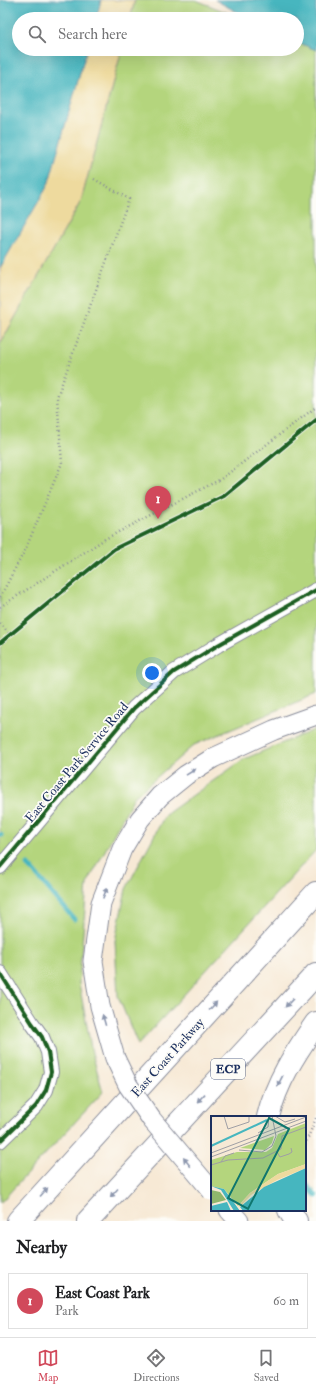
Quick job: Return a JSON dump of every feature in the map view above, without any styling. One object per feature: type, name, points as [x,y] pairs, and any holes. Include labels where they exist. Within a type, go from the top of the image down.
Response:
[{"type":"highway","name":"East Coast Parkway","points":[[18,1221],[316,893]]},
{"type":"highway","name":"ECP","points":[[88,1221],[316,974]]},
{"type":"highway","points":[[268,1116],[278,1085],[298,1048],[316,1023]]},
{"type":"highway","points":[[290,1211],[296,1221]]},
{"type":"main road","points":[[211,1190],[152,1120],[128,1085],[115,1058],[100,1006],[93,961],[101,903],[122,849],[140,819],[160,796],[186,775],[213,758],[274,730],[316,715]]},
{"type":"main road","points":[[230,1211],[239,1221]]},
{"type":"street","name":"East Coast Park Service Road","points":[[0,867],[134,708],[174,672],[218,645],[316,590]]},
{"type":"street","points":[[0,973],[42,1036],[48,1052],[51,1072],[46,1090],[36,1106],[0,1141]]},
{"type":"path","points":[[0,596],[26,548],[62,462],[57,396],[129,199],[94,179]]},
{"type":"path","points":[[0,607],[105,539],[221,479],[316,407]]},
{"type":"path","points":[[0,623],[10,635]]},
{"type":"path","points":[[5,639],[16,630]]},
{"type":"path","points":[[306,1143],[316,1118]]},
{"type":"green space","points":[[135,0],[196,0],[226,12],[132,12]]},
{"type":"green space","points":[[304,45],[316,50],[316,694],[194,745],[134,797],[87,884],[79,983],[92,1053],[103,1092],[0,1203],[0,344],[81,201],[120,56],[304,56]]},
{"type":"green space","points":[[316,729],[316,850],[138,1045],[118,996],[115,941],[126,889],[165,815],[244,759]]},
{"type":"sand","points":[[101,0],[135,0],[132,12],[98,12]]},
{"type":"sand","points":[[85,56],[120,56],[81,201],[0,344],[0,268],[48,185]]},
{"type":"water","points":[[0,0],[101,0],[98,12],[12,12],[12,56],[85,56],[48,185],[0,268]]},
{"type":"water","points":[[215,0],[316,0],[316,50],[304,45],[304,12],[237,12]]},
{"type":"waterway","points":[[28,865],[74,919]]},
{"type":"waterway","points":[[306,1184],[316,1196]]},
{"type":"cycle path","points":[[0,643],[114,549],[224,496],[316,420]]},
{"type":"cycle path","points":[[0,867],[134,708],[174,672],[218,645],[316,590]]},
{"type":"cycle path","points":[[0,973],[42,1037],[48,1052],[51,1072],[46,1090],[36,1106],[0,1141]]},
{"type":"place","name":"East Coast Park","points":[[158,519]]}]
